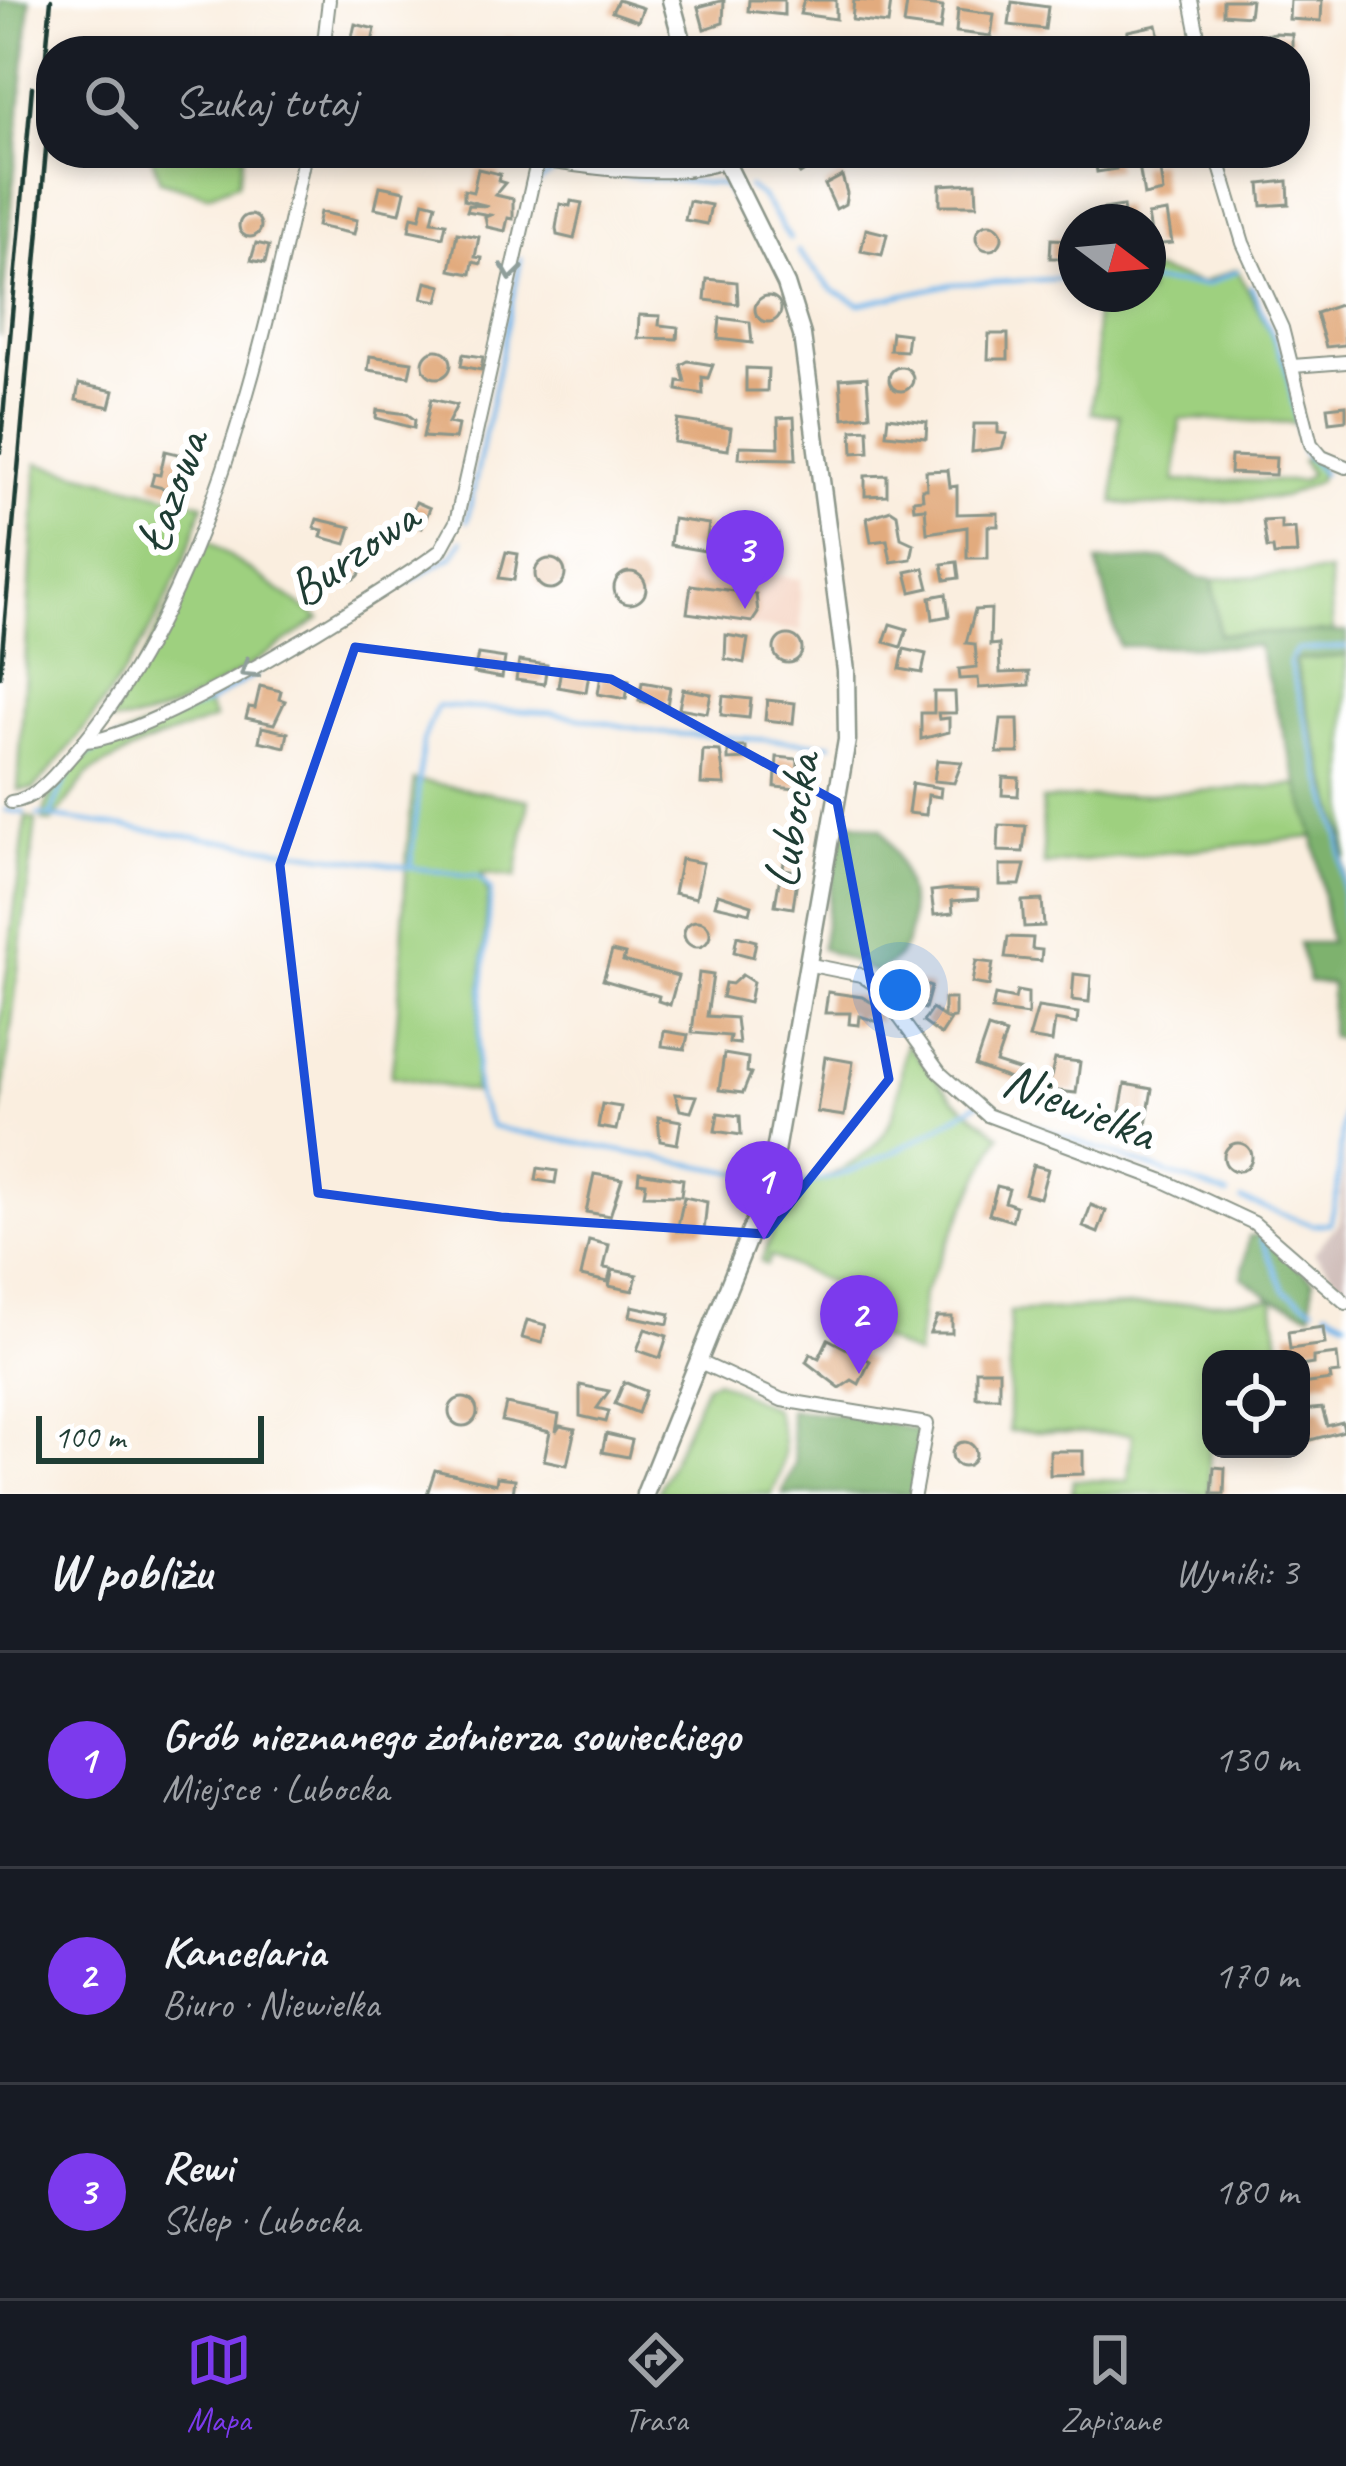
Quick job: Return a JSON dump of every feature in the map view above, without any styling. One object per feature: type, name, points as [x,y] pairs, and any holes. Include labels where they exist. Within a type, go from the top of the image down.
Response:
[{"type":"street","points":[[324,36],[329,0]]},
{"type":"street","points":[[671,0],[681,36]]},
{"type":"street","points":[[1191,0],[1198,36]]},
{"type":"street","name":"Łazowa","points":[[11,802],[35,793],[84,741],[156,625],[214,502],[301,168]]},
{"type":"street","name":"Burzowa","points":[[84,741],[179,708],[228,682],[440,551],[456,522],[536,168]]},
{"type":"street","points":[[625,168],[688,168]]},
{"type":"street","name":"Lubocka","points":[[645,1494],[702,1363],[769,1186],[848,740],[846,671],[799,322],[773,255],[729,168]]},
{"type":"street","points":[[1220,168],[1243,243],[1293,367],[1311,444],[1322,457],[1346,467]]},
{"type":"street","points":[[1293,367],[1346,362]]},
{"type":"street","name":"Niewielka","points":[[806,964],[861,975],[876,986],[940,1073],[983,1112],[1012,1129],[1164,1181],[1254,1223],[1346,1303]]},
{"type":"street","points":[[702,1363],[782,1400],[927,1424],[914,1494]]},
{"type":"highlighted area","points":[[355,647],[611,679],[837,802],[889,1079],[766,1234],[501,1217],[318,1193],[280,865]]},
{"type":"shaded area","points":[[687,562],[800,579],[801,631],[679,619]]},
{"type":"shaded area","points":[[1346,1138],[1346,1289],[1314,1253],[1339,1222]]},
{"type":"green space","points":[[0,0],[30,0],[0,336]]},
{"type":"green space","points":[[156,168],[241,168],[238,183],[208,195],[160,181]]},
{"type":"green space","points":[[1237,269],[1289,368],[1301,423],[1180,419],[1175,481],[1302,481],[1310,474],[1302,461],[1311,454],[1321,464],[1319,481],[1283,497],[1153,506],[1114,503],[1119,415],[1091,413],[1097,363],[1095,312],[1166,312],[1166,274],[1201,283]]},
{"type":"green space","points":[[37,463],[203,504],[175,581],[135,656],[34,789],[18,790]]},
{"type":"green space","points":[[205,539],[320,619],[189,701],[134,720],[110,721]]},
{"type":"green space","points":[[1165,559],[1198,578],[1213,579],[1219,634],[1346,632],[1346,656],[1294,660],[1343,835],[1346,1040],[1330,1037],[1331,984],[1309,982],[1299,943],[1330,943],[1314,837],[1258,646],[1119,646],[1097,562]]},
{"type":"green space","points":[[1329,572],[1333,632],[1218,635],[1213,579]]},
{"type":"green space","points":[[1346,656],[1343,856],[1343,835],[1294,659]]},
{"type":"green space","points":[[207,704],[215,719],[145,744],[89,773],[52,822],[43,821],[50,796],[83,759],[107,744]]},
{"type":"green space","points":[[414,780],[529,800],[516,877],[482,873],[488,896],[474,1092],[391,1076]]},
{"type":"green space","points":[[1300,785],[1314,837],[1044,865],[1042,800]]},
{"type":"green space","points":[[26,817],[36,820],[0,1121],[0,1028]]},
{"type":"green space","points":[[842,820],[882,829],[907,886],[910,928],[904,946],[893,961],[874,972],[821,948]]},
{"type":"green space","points":[[906,1043],[953,1098],[1000,1135],[923,1294],[917,1356],[828,1314],[839,1287],[770,1256],[767,1265],[761,1262],[791,1185],[809,1184],[837,1172],[884,1134],[896,1104]]},
{"type":"green space","points":[[1261,1235],[1313,1280],[1311,1313],[1273,1299],[1242,1277],[1249,1236]]},
{"type":"green space","points":[[1273,1299],[1280,1350],[1202,1350],[1202,1458],[1210,1458],[1209,1494],[1072,1494],[1073,1480],[1128,1481],[1132,1434],[1009,1431],[1010,1312]]},
{"type":"green space","points":[[716,1380],[774,1409],[784,1452],[772,1494],[657,1494],[706,1385]]},
{"type":"green space","points":[[789,1410],[867,1417],[918,1431],[913,1494],[782,1494],[795,1463]]},
{"type":"building","points":[[618,0],[643,8],[638,21],[612,12]]},
{"type":"building","points":[[724,0],[723,23],[704,29],[698,7]]},
{"type":"building","points":[[749,0],[784,0],[784,15],[748,11]]},
{"type":"building","points":[[804,0],[836,0],[836,19],[800,14]]},
{"type":"building","points":[[854,0],[891,2],[888,24],[852,20]]},
{"type":"building","points":[[1223,0],[1251,0],[1249,16],[1223,14]]},
{"type":"building","points":[[1290,0],[1322,0],[1321,21],[1289,19]]},
{"type":"building","points":[[1012,2],[1048,7],[1045,29],[1009,25]]},
{"type":"building","points":[[907,3],[943,7],[940,30],[904,25]]},
{"type":"building","points":[[958,9],[994,14],[991,36],[956,32]]},
{"type":"building","points":[[355,24],[375,29],[373,36],[352,36]]},
{"type":"building","points":[[1157,25],[1160,36],[1127,36],[1128,31]]},
{"type":"building","points":[[1139,168],[1160,168],[1163,192],[1144,196]]},
{"type":"building","points":[[478,169],[500,174],[498,181],[505,183],[495,195],[513,199],[513,219],[508,218],[505,231],[487,227],[485,217],[490,215],[467,211],[469,205],[488,206],[464,200],[464,190],[473,192]]},
{"type":"building","points":[[842,176],[845,204],[836,209],[825,185]]},
{"type":"building","points":[[1288,181],[1289,204],[1262,206],[1260,184]]},
{"type":"building","points":[[976,183],[977,205],[940,205],[940,185]]},
{"type":"building","points":[[380,186],[405,191],[400,213],[375,208]]},
{"type":"building","points":[[424,201],[436,204],[432,221],[446,223],[443,237],[409,230],[412,216],[420,218]]},
{"type":"building","points":[[571,201],[582,203],[574,239],[557,235],[556,228],[560,204],[570,206]]},
{"type":"building","points":[[689,201],[711,205],[707,224],[685,220]]},
{"type":"building","points":[[320,212],[357,220],[354,234],[317,226]]},
{"type":"building","points":[[1166,212],[1172,243],[1166,244]]},
{"type":"building","points":[[250,215],[261,226],[250,237],[239,226]]},
{"type":"building","points":[[989,224],[1002,237],[989,250],[976,237]]},
{"type":"building","points":[[866,229],[887,234],[882,255],[861,251]]},
{"type":"building","points":[[457,233],[479,237],[475,257],[482,258],[481,264],[473,262],[471,274],[450,270]]},
{"type":"building","points":[[1051,239],[1058,239],[1058,258],[1050,258]]},
{"type":"building","points":[[256,243],[269,246],[265,263],[251,260]]},
{"type":"building","points":[[707,279],[737,282],[738,304],[705,300]]},
{"type":"building","points":[[426,282],[442,286],[438,301],[422,298]]},
{"type":"building","points":[[768,296],[781,309],[768,322],[755,309]]},
{"type":"building","points":[[1342,304],[1345,345],[1326,347],[1316,313]]},
{"type":"building","points":[[639,315],[660,316],[659,325],[678,327],[677,339],[638,338]]},
{"type":"building","points":[[720,318],[750,322],[752,343],[718,339]]},
{"type":"building","points":[[892,332],[908,334],[906,351],[890,350]]},
{"type":"building","points":[[989,334],[1008,334],[1008,359],[988,359]]},
{"type":"building","points":[[437,350],[447,354],[451,364],[447,374],[437,378],[427,374],[423,364],[427,354]]},
{"type":"building","points":[[463,354],[483,357],[481,370],[461,366]]},
{"type":"building","points":[[370,356],[412,362],[409,376],[368,370]]},
{"type":"building","points":[[688,361],[713,365],[708,378],[702,377],[703,394],[677,390],[678,381],[685,382],[681,365]]},
{"type":"building","points":[[901,367],[910,370],[910,388],[901,391],[892,388],[889,379],[892,370]]},
{"type":"building","points":[[746,368],[768,369],[767,391],[746,391]]},
{"type":"building","points":[[867,377],[870,415],[843,418],[840,379]]},
{"type":"building","points":[[79,384],[114,391],[110,407],[76,400]]},
{"type":"building","points":[[431,399],[457,405],[448,423],[458,425],[455,439],[423,437]]},
{"type":"building","points":[[1346,405],[1346,420],[1329,422],[1327,407]]},
{"type":"building","points":[[377,410],[407,414],[415,420],[414,428],[376,418]]},
{"type":"building","points":[[794,417],[796,459],[739,458],[740,446],[779,447],[778,418]]},
{"type":"building","points":[[888,417],[927,422],[926,438],[886,434]]},
{"type":"building","points":[[678,420],[731,428],[728,450],[674,442]]},
{"type":"building","points":[[974,424],[998,424],[998,433],[1007,434],[1002,448],[972,452]]},
{"type":"building","points":[[868,429],[869,452],[853,453],[852,430]]},
{"type":"building","points":[[165,451],[186,456],[185,462],[192,464],[189,474],[183,473],[178,492],[151,485],[154,474],[160,475]]},
{"type":"building","points":[[1231,456],[1276,458],[1275,475],[1230,473]]},
{"type":"building","points":[[948,470],[950,487],[957,486],[957,514],[998,513],[998,526],[988,526],[988,558],[967,558],[967,527],[927,533],[925,508],[914,509],[913,500],[923,499],[922,489],[927,489],[926,471]]},
{"type":"building","points":[[887,475],[887,495],[865,496],[865,476]]},
{"type":"building","points":[[416,502],[430,508],[422,528],[408,522]]},
{"type":"building","points":[[891,510],[897,514],[901,538],[914,544],[911,559],[891,562],[887,540],[871,542],[867,518]]},
{"type":"building","points":[[317,519],[351,527],[346,544],[321,537],[323,530],[314,528]]},
{"type":"building","points":[[673,519],[709,524],[705,551],[670,545]]},
{"type":"building","points":[[1281,520],[1281,529],[1295,528],[1297,554],[1274,555],[1273,548],[1267,548],[1263,521]]},
{"type":"building","points":[[743,529],[778,534],[774,561],[738,555]]},
{"type":"building","points":[[506,552],[518,554],[514,580],[499,578]]},
{"type":"building","points":[[350,558],[361,569],[350,580],[339,569]]},
{"type":"building","points":[[550,559],[561,563],[565,574],[561,585],[550,589],[539,585],[535,574],[539,563]]},
{"type":"building","points":[[957,562],[959,578],[945,580],[942,564]]},
{"type":"building","points":[[924,568],[929,588],[911,592],[906,572]]},
{"type":"building","points":[[630,572],[641,577],[646,588],[641,599],[630,604],[619,599],[614,588],[619,577]]},
{"type":"building","points":[[691,585],[756,594],[758,613],[752,622],[687,613]]},
{"type":"building","points":[[946,594],[949,616],[933,619],[930,597]]},
{"type":"building","points":[[991,609],[990,645],[999,644],[1000,673],[1029,672],[1029,685],[979,688],[978,678],[960,679],[959,669],[977,667],[975,644],[966,643],[975,610]]},
{"type":"building","points":[[890,624],[907,629],[901,647],[884,642]]},
{"type":"building","points":[[726,635],[748,639],[744,663],[725,659]]},
{"type":"building","points":[[788,635],[798,639],[802,649],[798,659],[788,663],[778,659],[774,649],[778,639]]},
{"type":"building","points":[[904,649],[926,654],[922,673],[900,669]]},
{"type":"building","points":[[478,654],[505,658],[502,678],[474,673]]},
{"type":"building","points":[[519,661],[547,665],[544,684],[516,680]]},
{"type":"building","points":[[561,668],[589,673],[586,692],[558,687]]},
{"type":"building","points":[[601,675],[629,680],[626,699],[598,694]]},
{"type":"building","points":[[642,682],[670,687],[667,706],[639,701]]},
{"type":"building","points":[[260,686],[281,691],[279,699],[285,701],[274,724],[246,718],[249,707],[255,708]]},
{"type":"building","points":[[683,689],[711,694],[707,713],[679,708]]},
{"type":"building","points":[[934,692],[955,692],[956,713],[938,713],[939,719],[949,718],[949,732],[921,739],[921,713],[934,713]]},
{"type":"building","points":[[723,696],[751,699],[749,718],[721,715]]},
{"type":"building","points":[[767,700],[795,703],[793,723],[765,720]]},
{"type":"building","points":[[1001,719],[1018,719],[1019,753],[997,753]]},
{"type":"building","points":[[262,727],[288,733],[285,747],[259,741]]},
{"type":"building","points":[[728,747],[746,747],[746,759],[728,760]]},
{"type":"building","points":[[703,750],[720,751],[725,785],[701,784]]},
{"type":"building","points":[[777,757],[798,759],[797,789],[775,787]]},
{"type":"building","points":[[937,760],[962,762],[954,783],[934,781]]},
{"type":"building","points":[[1003,777],[1019,778],[1018,796],[1002,795]]},
{"type":"building","points":[[912,783],[941,788],[940,797],[928,795],[926,815],[908,813]]},
{"type":"building","points":[[999,825],[1026,826],[1023,852],[998,851]]},
{"type":"building","points":[[786,846],[802,848],[798,871],[783,869]]},
{"type":"building","points":[[681,859],[703,863],[696,898],[674,893]]},
{"type":"building","points":[[1000,865],[1025,865],[1020,885],[1000,885]]},
{"type":"building","points":[[780,876],[797,879],[793,908],[775,905]]},
{"type":"building","points":[[978,890],[978,899],[952,901],[953,913],[934,915],[931,891]]},
{"type":"building","points":[[718,894],[752,905],[750,913],[715,905]]},
{"type":"building","points":[[1042,900],[1044,926],[1024,927],[1022,901]]},
{"type":"building","points":[[697,921],[707,924],[707,944],[697,947],[687,944],[684,934],[687,924]]},
{"type":"building","points":[[737,936],[756,941],[753,957],[734,952]]},
{"type":"building","points":[[1008,937],[1033,938],[1032,949],[1042,950],[1041,961],[1005,958]]},
{"type":"building","points":[[612,951],[625,954],[623,961],[678,976],[670,1005],[658,1001],[659,996],[603,980]]},
{"type":"building","points":[[976,961],[993,963],[989,986],[972,983]]},
{"type":"building","points":[[699,973],[713,975],[707,1016],[736,1018],[739,1044],[729,1043],[730,1036],[692,1033]]},
{"type":"building","points":[[1074,974],[1091,976],[1089,1002],[1072,1000]]},
{"type":"building","points":[[742,975],[753,982],[749,1003],[722,997],[725,983],[732,984]]},
{"type":"building","points":[[917,982],[931,987],[925,1009],[910,1005]]},
{"type":"building","points":[[1017,991],[1028,993],[1028,1015],[992,1010],[995,995],[1015,999]]},
{"type":"building","points":[[828,992],[862,997],[878,1006],[878,1022],[860,1016],[859,1025],[849,1024],[850,1013],[825,1013]]},
{"type":"building","points":[[944,999],[955,999],[955,1018],[946,1019],[950,1021],[941,1035],[923,1022],[932,1009],[944,1017]]},
{"type":"building","points":[[1038,1007],[1078,1013],[1077,1024],[1055,1020],[1052,1042],[1029,1038]]},
{"type":"building","points":[[988,1028],[1006,1034],[996,1063],[1027,1073],[1023,1084],[975,1066]]},
{"type":"building","points":[[664,1031],[688,1035],[685,1049],[662,1046]]},
{"type":"building","points":[[724,1054],[748,1058],[747,1072],[751,1073],[743,1093],[719,1090]]},
{"type":"building","points":[[825,1057],[853,1062],[844,1116],[817,1112]]},
{"type":"building","points":[[1055,1059],[1080,1062],[1076,1093],[1048,1090]]},
{"type":"building","points":[[1125,1084],[1152,1089],[1145,1131],[1128,1128],[1130,1118],[1119,1116]]},
{"type":"building","points":[[675,1094],[697,1096],[691,1112],[680,1110]]},
{"type":"building","points":[[602,1104],[621,1107],[616,1130],[598,1127]]},
{"type":"building","points":[[718,1113],[740,1116],[741,1135],[715,1131]]},
{"type":"building","points":[[658,1117],[681,1121],[677,1144],[660,1141]]},
{"type":"building","points":[[1238,1143],[1248,1147],[1252,1157],[1248,1167],[1238,1171],[1228,1167],[1224,1157],[1228,1147]]},
{"type":"building","points":[[1033,1165],[1048,1169],[1040,1198],[1025,1194]]},
{"type":"building","points":[[538,1168],[557,1171],[555,1183],[536,1180]]},
{"type":"building","points":[[639,1172],[683,1179],[681,1196],[644,1195],[646,1183],[638,1182]]},
{"type":"building","points":[[594,1174],[622,1179],[610,1216],[586,1212]]},
{"type":"building","points":[[997,1186],[1009,1189],[1005,1202],[1016,1206],[1012,1221],[989,1214]]},
{"type":"building","points":[[684,1197],[707,1202],[704,1231],[677,1231]]},
{"type":"building","points":[[1091,1205],[1106,1211],[1098,1233],[1083,1227]]},
{"type":"building","points":[[589,1240],[609,1245],[604,1268],[611,1269],[608,1282],[581,1276]]},
{"type":"building","points":[[613,1270],[637,1275],[633,1291],[609,1286]]},
{"type":"building","points":[[632,1306],[670,1314],[668,1324],[630,1316]]},
{"type":"building","points":[[937,1317],[952,1317],[952,1333],[930,1333]]},
{"type":"building","points":[[527,1320],[546,1325],[542,1343],[522,1338]]},
{"type":"building","points":[[1323,1327],[1325,1344],[1290,1349],[1288,1332]]},
{"type":"building","points":[[645,1329],[667,1336],[660,1358],[637,1350]]},
{"type":"building","points":[[828,1339],[870,1361],[859,1384],[852,1380],[840,1388],[806,1362],[810,1354],[819,1358]]},
{"type":"building","points":[[1337,1354],[1339,1373],[1330,1374],[1331,1380],[1310,1383],[1313,1357]]},
{"type":"building","points":[[976,1370],[999,1370],[999,1397],[976,1397]]},
{"type":"building","points":[[624,1382],[646,1391],[638,1413],[615,1404]]},
{"type":"building","points":[[580,1385],[609,1391],[597,1408],[609,1411],[606,1422],[580,1416]]},
{"type":"building","points":[[463,1398],[473,1402],[477,1412],[473,1422],[463,1426],[453,1422],[449,1412],[453,1402]]},
{"type":"building","points":[[506,1404],[559,1415],[556,1432],[560,1426],[575,1429],[567,1465],[544,1460],[550,1432],[502,1421]]},
{"type":"building","points":[[1322,1408],[1327,1426],[1342,1422],[1344,1431],[1310,1440],[1310,1409]]},
{"type":"building","points":[[606,1434],[632,1440],[628,1457],[602,1452]]},
{"type":"building","points":[[964,1442],[976,1454],[964,1466],[952,1454]]},
{"type":"building","points":[[1050,1451],[1083,1451],[1083,1474],[1050,1475]]},
{"type":"building","points":[[1214,1467],[1225,1468],[1224,1494],[1212,1494]]},
{"type":"building","points":[[435,1470],[496,1484],[497,1477],[515,1479],[513,1494],[427,1494]]},
{"type":"waterway","points":[[538,183],[553,171],[570,170]]},
{"type":"waterway","points":[[593,173],[724,186],[743,216]]},
{"type":"waterway","points":[[749,187],[763,198],[790,239]]},
{"type":"waterway","points":[[798,251],[832,290],[860,304],[952,284],[1058,279]]},
{"type":"waterway","points":[[467,521],[521,259]]},
{"type":"waterway","points":[[1166,283],[1206,285],[1237,271]]},
{"type":"waterway","points":[[1251,286],[1285,365],[1303,452],[1323,474]]},
{"type":"waterway","points":[[390,592],[453,556],[462,541]]},
{"type":"waterway","points":[[1346,647],[1297,650],[1289,662],[1340,839],[1346,961]]},
{"type":"waterway","points":[[168,719],[210,702],[258,672]]},
{"type":"waterway","points":[[411,866],[423,741],[437,706],[553,713],[661,733],[831,744]]},
{"type":"waterway","points":[[81,757],[118,740]]},
{"type":"waterway","points":[[50,816],[71,768]]},
{"type":"waterway","points":[[6,810],[24,813]]},
{"type":"waterway","points":[[38,815],[479,877],[491,890],[476,1072],[478,1098],[492,1127],[755,1176]]},
{"type":"waterway","points":[[1242,1200],[1313,1225],[1330,1223],[1346,1083]]},
{"type":"waterway","points":[[785,1182],[806,1182],[859,1168],[984,1099],[1011,1117],[1228,1195]]},
{"type":"waterway","points":[[1261,1239],[1285,1291],[1314,1307]]},
{"type":"waterway","points":[[1327,1310],[1346,1320]]},
{"type":"railway","points":[[48,36],[51,0]]},
{"type":"railway","points":[[0,452],[32,87]]},
{"type":"railway","points":[[0,676],[44,168]]},
{"type":"place","name":"Rewi","points":[[745,609]]},
{"type":"place","name":"Grób nieznanego żołnierza sowieckiego","points":[[764,1240]]},
{"type":"place","name":"Kancelaria","points":[[859,1374]]}]
